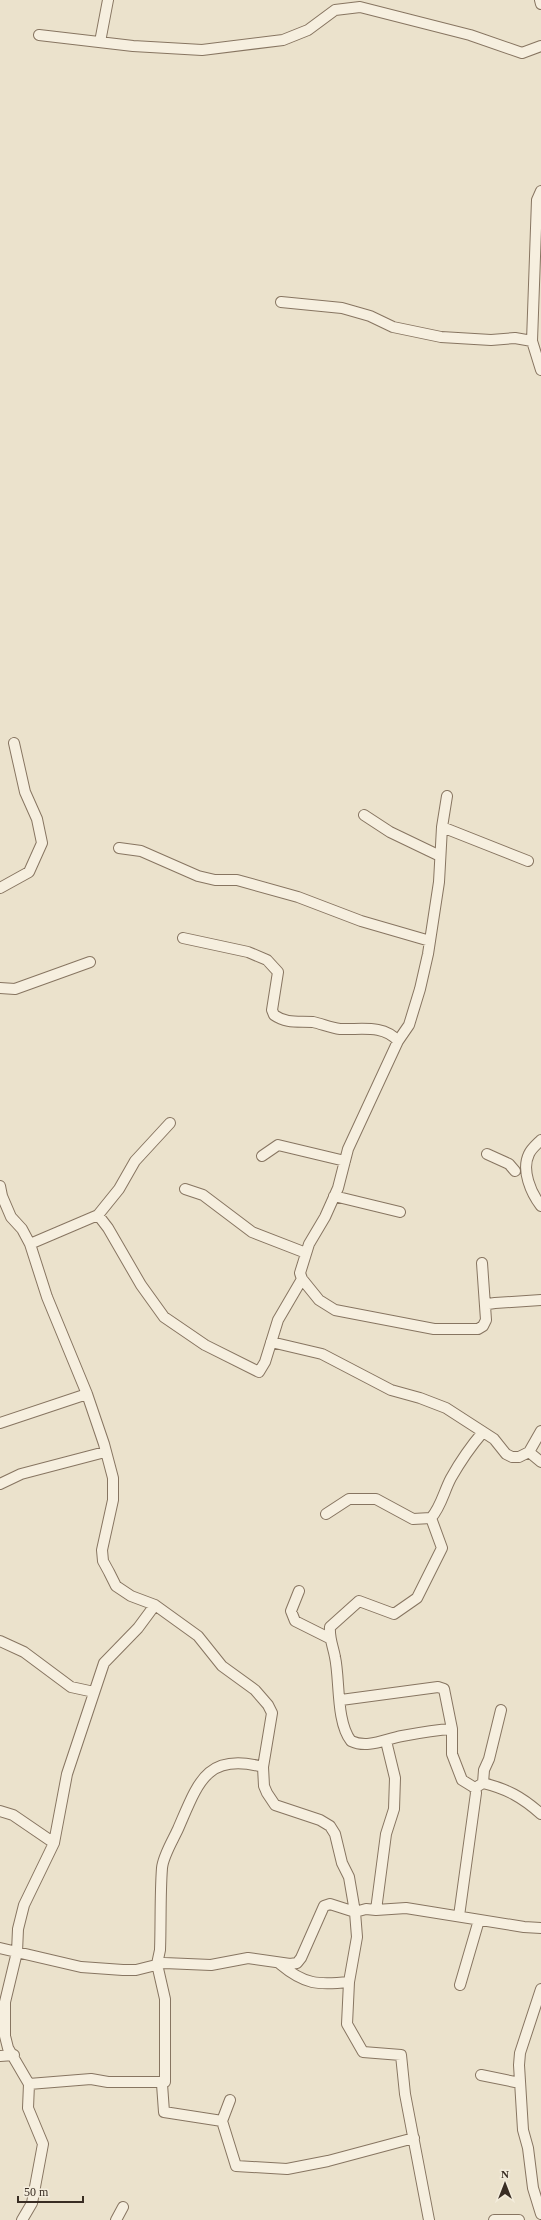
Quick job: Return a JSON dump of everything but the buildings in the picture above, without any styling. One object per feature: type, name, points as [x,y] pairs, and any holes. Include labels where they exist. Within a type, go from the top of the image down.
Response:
[{"type":"street","points":[[100,42],[108,0]]},
{"type":"street","points":[[540,0],[541,4]]},
{"type":"street","points":[[39,35],[100,42],[202,50],[283,40],[308,30],[336,10],[360,7],[470,35],[522,53],[541,46]]},
{"type":"street","points":[[541,191],[537,200],[532,341],[541,370]]},
{"type":"street","points":[[281,302],[342,308],[370,316],[393,327],[442,337],[492,340],[515,338],[532,341]]},
{"type":"street","points":[[0,888],[29,872],[42,843],[37,819],[25,792],[14,743]]},
{"type":"street","points":[[447,796],[442,827],[439,882],[430,942],[420,989],[409,1025],[398,1042],[348,1149],[334,1196],[306,1253],[300,1273],[302,1279],[319,1300],[336,1310],[434,1329],[478,1329],[483,1326],[486,1320],[482,1263]]},
{"type":"street","points":[[364,814],[390,832],[440,856]]},
{"type":"street","points":[[442,827],[528,861]]},
{"type":"street","points":[[120,848],[141,851],[198,876],[214,880],[237,880],[298,897],[361,921],[430,942]]},
{"type":"street","points":[[183,938],[248,952],[267,960],[278,972],[272,1010],[274,1015],[279,1019],[290,1022],[313,1022],[339,1029],[358,1028],[384,1031],[393,1035],[398,1042]]},
{"type":"street","points":[[0,988],[15,989],[90,962]]},
{"type":"street","points":[[30,1244],[98,1215],[119,1189],[135,1161],[170,1123]]},
{"type":"street","points":[[541,1140],[529,1153],[526,1166],[530,1189],[541,1206]]},
{"type":"street","points":[[262,1156],[278,1145],[345,1161]]},
{"type":"street","points":[[487,1154],[509,1164],[515,1171],[529,1180]]},
{"type":"street","points":[[515,1171],[526,1166]]},
{"type":"street","points":[[0,1186],[2,1196],[12,1217],[30,1244],[47,1297],[87,1394],[113,1478],[113,1500],[102,1550],[104,1561],[116,1586],[131,1596],[155,1605],[198,1636],[222,1666],[255,1690],[268,1705],[272,1714],[263,1767],[264,1786],[275,1805],[320,1820],[330,1826],[335,1834],[342,1863],[349,1877],[358,1937],[349,1982],[347,2024],[363,2052],[402,2054],[405,2094],[429,2220]]},
{"type":"street","points":[[185,1189],[203,1196],[252,1232],[306,1253]]},
{"type":"street","points":[[334,1196],[400,1212]]},
{"type":"street","points":[[98,1215],[108,1228],[141,1285],[164,1317],[206,1345],[259,1372],[265,1362],[278,1320],[302,1279]]},
{"type":"street","points":[[486,1307],[488,1304],[495,1302],[541,1300]]},
{"type":"street","points":[[271,1342],[322,1354],[391,1390],[420,1398],[446,1408],[494,1439],[506,1454],[512,1457],[518,1457],[529,1452],[541,1431]]},
{"type":"street","points":[[0,1423],[87,1394]]},
{"type":"street","points":[[326,1514],[349,1499],[376,1499],[413,1519],[431,1518],[436,1513],[451,1478],[470,1447],[483,1432]]},
{"type":"street","points":[[0,1484],[20,1474],[105,1452]]},
{"type":"street","points":[[529,1452],[541,1462]]},
{"type":"street","points":[[431,1518],[442,1548],[417,1598],[394,1614],[359,1601],[332,1623],[329,1638],[335,1656],[344,1725],[351,1741],[365,1744],[386,1741],[390,1738],[452,1729]]},
{"type":"street","points":[[299,1591],[291,1611],[295,1620],[329,1638]]},
{"type":"street","points":[[25,2220],[32,2203],[43,2144],[28,2108],[29,2084],[14,2055],[8,2048],[4,2021],[5,2002],[17,1952],[18,1929],[24,1905],[54,1843],[67,1774],[104,1663],[138,1628],[155,1605]]},
{"type":"street","points":[[0,1641],[24,1652],[71,1687],[94,1692]]},
{"type":"street","points":[[341,1700],[438,1687],[444,1689],[452,1729],[452,1754],[462,1780],[479,1785],[500,1788],[524,1799],[541,1814]]},
{"type":"street","points":[[459,1916],[476,1793],[489,1759],[501,1710]]},
{"type":"street","points":[[376,1910],[386,1834],[394,1809],[395,1778],[386,1741]]},
{"type":"street","points":[[222,2121],[164,2112],[162,2084],[165,2082],[167,2076],[165,1999],[157,1964],[160,1950],[162,1866],[197,1785],[212,1771],[225,1763],[240,1762],[263,1767]]},
{"type":"street","points":[[0,1811],[13,1816],[54,1843]]},
{"type":"street","points":[[0,1948],[81,1967],[136,1970],[157,1964],[193,1963],[211,1965],[248,1958],[280,1964],[297,1963],[301,1958],[324,1906],[330,1904],[355,1912],[366,1909],[376,1910],[406,1908],[524,1927],[541,1928]]},
{"type":"street","points":[[460,1985],[479,1920]]},
{"type":"street","points":[[280,1964],[293,1975],[320,1985],[349,1982]]},
{"type":"street","points":[[541,1988],[520,2053],[523,2130],[528,2148],[533,2188],[541,2214]]},
{"type":"street","points":[[0,2056],[14,2055]]},
{"type":"street","points":[[481,2075],[520,2083]]},
{"type":"street","points":[[29,2084],[91,2079],[108,2082],[162,2084]]},
{"type":"street","points":[[230,2100],[222,2121],[236,2166],[287,2169],[328,2161],[414,2138]]},
{"type":"street","points":[[116,2220],[123,2207]]},
{"type":"street","points":[[494,2220],[519,2220]]}]
